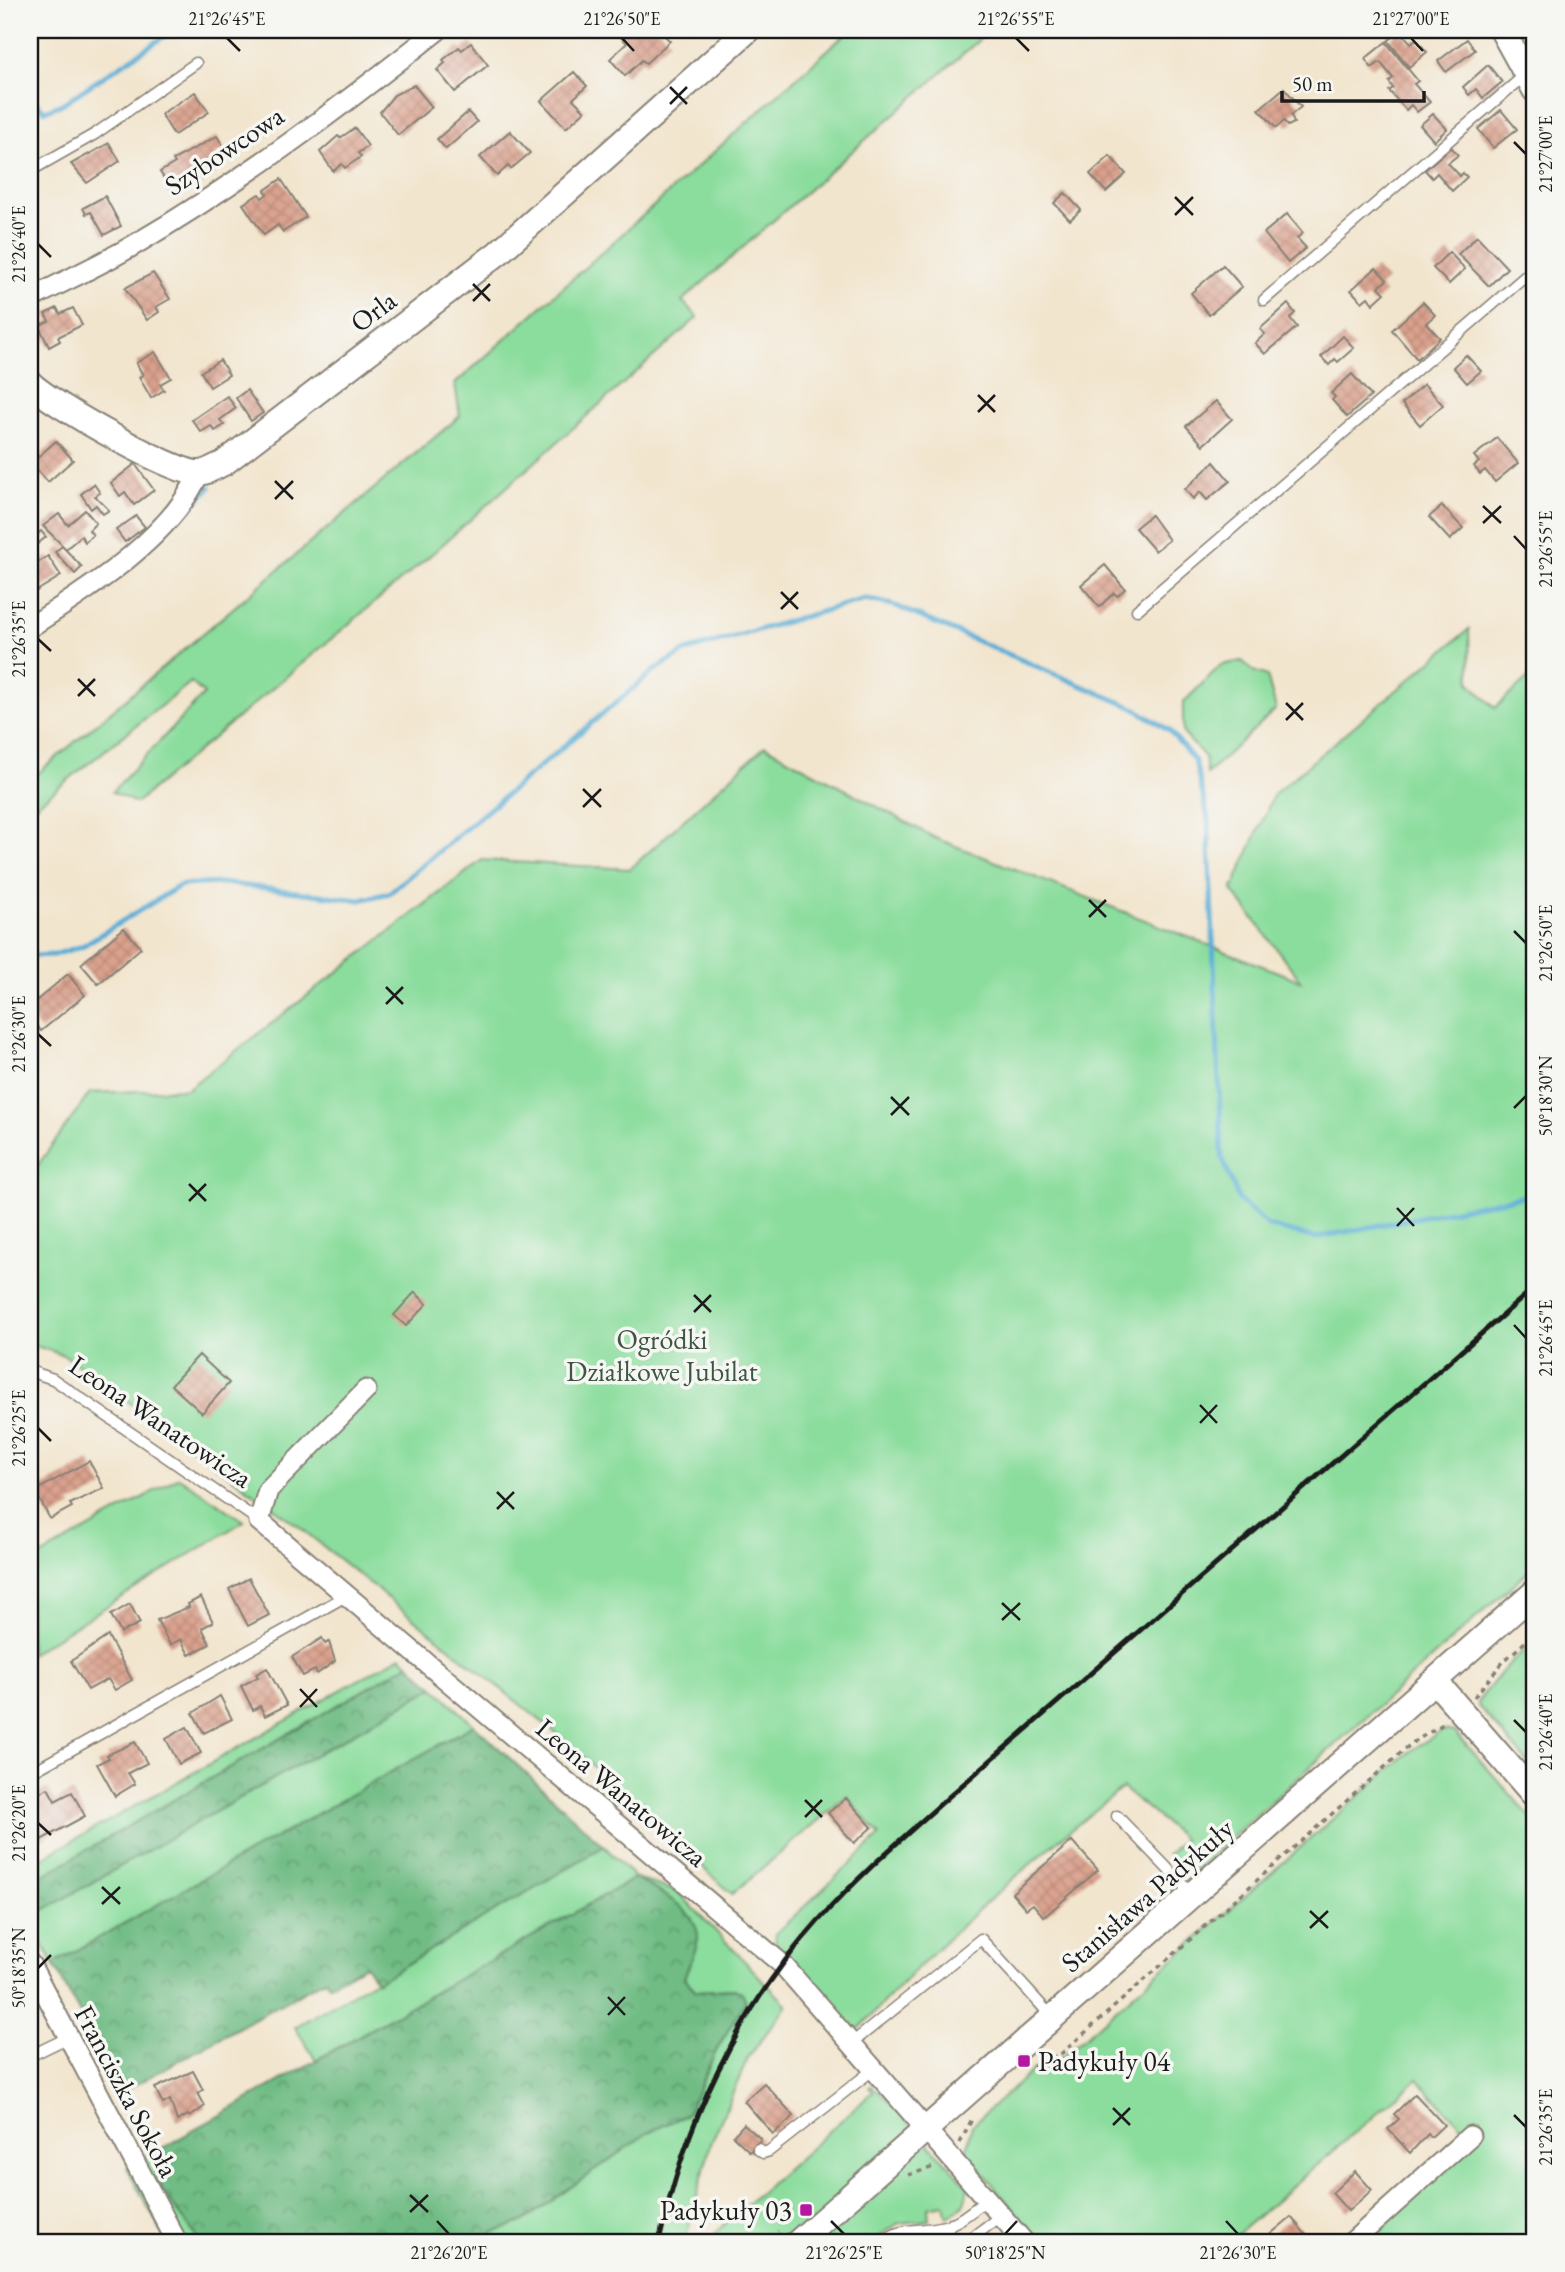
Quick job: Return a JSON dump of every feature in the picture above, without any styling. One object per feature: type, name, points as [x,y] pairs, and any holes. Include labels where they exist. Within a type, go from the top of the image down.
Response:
[{"type":"street","name":"Szybowcowa","points":[[30,299],[133,245],[241,176],[342,106],[438,30]]},
{"type":"street","name":"Orla","points":[[199,473],[224,463],[498,253],[748,30]]},
{"type":"street","points":[[1502,30],[1530,82]]},
{"type":"street","points":[[30,383],[70,414],[179,468],[199,473],[192,490],[152,536],[76,598],[30,627]]},
{"type":"street","name":"Leona Wanatowicza","points":[[366,1390],[268,1490],[258,1521],[783,1965],[1024,2242]]},
{"type":"street","name":"Stanisława Padykuły","points":[[798,2242],[1535,1592]]},
{"type":"street","points":[[1435,1681],[1535,1796]]},
{"type":"street","name":"Franciszka Sokoła","points":[[30,1965],[66,2038],[177,2242]]},
{"type":"street","points":[[1352,2242],[1470,2136]]},
{"type":"lane","points":[[30,171],[95,134],[196,63]]},
{"type":"lane","points":[[1264,300],[1530,82]]},
{"type":"lane","points":[[1138,610],[1535,268]]},
{"type":"lane","name":"Leona Wanatowicza","points":[[30,1371],[53,1379],[258,1521]]},
{"type":"lane","points":[[30,1773],[346,1596]]},
{"type":"lane","points":[[1117,1816],[1192,1895]]},
{"type":"lane","points":[[852,2043],[981,1939],[1052,2018]]},
{"type":"lane","points":[[30,2056],[66,2038]]},
{"type":"lane","points":[[758,2149],[763,2153],[769,2151],[874,2069]]},
{"type":"lane","points":[[882,2242],[892,2233],[941,2227],[951,2223],[987,2198]]},
{"type":"lane","points":[[966,2242],[1002,2215]]},
{"type":"lane","points":[[940,2242],[951,2223]]},
{"type":"path","points":[[1027,2068],[1062,2053],[1412,1743],[1461,1711],[1504,1661],[1535,1633]]},
{"type":"path","points":[[962,2140],[971,2120],[980,2111]]},
{"type":"green space","points":[[850,30],[975,30],[981,38],[682,301],[698,317],[425,560],[136,803],[112,792],[204,694],[191,682],[30,810],[30,780],[460,416],[455,384]]},
{"type":"green space","name":"Ogródki Działkowe Jubilat","points":[[1469,629],[1470,683],[1495,708],[1535,672],[1535,1565],[1190,1875],[1168,1854],[1184,1839],[1123,1788],[1053,1844],[986,1903],[890,1995],[860,2028],[849,2030],[777,1952],[775,1934],[880,1836],[847,1796],[732,1894],[567,1742],[297,1525],[66,1356],[30,1344],[30,1176],[90,1093],[187,1089],[482,860],[630,869],[765,746],[935,838],[1301,981],[1232,890],[1274,794]]},
{"type":"green space","points":[[1242,661],[1253,671],[1267,676],[1276,709],[1207,774],[1205,757],[1183,733],[1183,703],[1221,665]]},
{"type":"green space","points":[[179,1477],[244,1521],[30,1654],[30,1562]]},
{"type":"green space","points":[[1535,1640],[1535,1771],[1478,1706],[1478,1701],[1506,1667]]},
{"type":"green space","points":[[401,1656],[409,1664],[30,1883],[30,1865]]},
{"type":"green space","points":[[409,1664],[434,1687],[30,1918],[30,1883]]},
{"type":"green space","points":[[434,1687],[474,1725],[53,1964],[30,1918]]},
{"type":"green space","points":[[474,1725],[604,1846],[377,1982],[365,1965],[329,1985],[326,1979],[122,2092],[53,1964]]},
{"type":"green space","points":[[1443,1730],[1455,1732],[1535,1822],[1535,2242],[1361,2242],[1474,2140],[1417,2079],[1228,2242],[1040,2242],[966,2152],[972,2125],[1033,2070],[1062,2057],[1410,1751]]},
{"type":"green space","points":[[604,1846],[635,1878],[316,2060],[295,2027]]},
{"type":"green space","points":[[635,1878],[678,1892],[787,2005],[748,2058],[711,2143],[685,2242],[468,2242],[647,2133],[686,2115],[718,2047],[745,2001],[734,1989],[696,1991],[684,1978],[698,1939]]},
{"type":"green space","points":[[635,1878],[683,1908],[696,1926],[698,1941],[684,1978],[696,1991],[734,1989],[742,1992],[746,2001],[718,2047],[686,2115],[647,2133],[522,2222],[468,2242],[201,2242],[165,2195],[155,2172],[161,2149]]},
{"type":"green space","points":[[871,2086],[968,2186],[965,2201],[957,2211],[947,2217],[944,2204],[928,2207],[929,2220],[899,2223],[871,2242],[705,2242],[873,2092],[869,2087]]},
{"type":"green space","points":[[161,2149],[155,2172],[165,2195],[201,2242],[167,2242],[127,2168]]},
{"type":"building","points":[[621,30],[659,30],[670,41],[646,63],[642,60],[625,76],[610,59],[627,43],[617,33]]},
{"type":"building","points":[[1400,31],[1411,43],[1416,39],[1427,52],[1409,67],[1388,41]]},
{"type":"building","points":[[1467,39],[1475,50],[1446,72],[1438,61]]},
{"type":"building","points":[[1386,42],[1418,81],[1414,84],[1430,102],[1417,112],[1411,105],[1406,110],[1389,91],[1393,88],[1389,82],[1393,78],[1380,62],[1372,68],[1365,59]]},
{"type":"building","points":[[471,43],[488,65],[455,92],[437,70],[445,63],[443,60],[459,47],[462,50]]},
{"type":"building","points":[[1488,65],[1502,82],[1483,98],[1476,89],[1469,95],[1463,87]]},
{"type":"building","points":[[574,72],[587,86],[573,99],[585,111],[566,128],[541,101]]},
{"type":"building","points":[[414,85],[432,107],[398,135],[380,112],[394,95]]},
{"type":"building","points":[[1284,88],[1301,107],[1291,115],[1294,123],[1288,126],[1284,121],[1276,128],[1259,109]]},
{"type":"building","points":[[195,92],[209,112],[174,135],[161,114]]},
{"type":"building","points":[[1501,110],[1517,129],[1493,148],[1478,129]]},
{"type":"building","points":[[468,112],[477,122],[446,149],[437,139]]},
{"type":"building","points":[[1433,114],[1447,129],[1434,141],[1420,125]]},
{"type":"building","points":[[355,128],[368,146],[358,153],[361,157],[345,168],[342,164],[333,171],[320,152],[338,136],[340,138]]},
{"type":"building","points":[[510,131],[530,153],[511,169],[508,166],[497,176],[480,157]]},
{"type":"building","points":[[217,136],[225,149],[214,156],[220,165],[203,179],[202,176],[193,182],[191,179],[172,191],[160,172],[175,163],[173,160]]},
{"type":"building","points":[[109,143],[120,161],[87,183],[71,164]]},
{"type":"building","points":[[1451,147],[1458,155],[1448,163],[1460,176],[1463,173],[1467,177],[1452,191],[1437,173],[1432,178],[1425,170]]},
{"type":"building","points":[[1110,156],[1126,174],[1106,192],[1090,174]]},
{"type":"building","points":[[281,179],[306,217],[283,232],[278,225],[264,235],[243,204],[259,194],[262,198],[267,194],[265,190]]},
{"type":"building","points":[[1065,193],[1081,210],[1070,220],[1054,203]]},
{"type":"building","points":[[105,196],[121,226],[104,235],[91,212],[86,214],[83,208]]},
{"type":"building","points":[[1287,214],[1303,233],[1297,238],[1306,248],[1288,263],[1264,233]]},
{"type":"building","points":[[1477,236],[1507,268],[1489,286],[1458,254]]},
{"type":"building","points":[[1449,252],[1465,269],[1449,284],[1433,268]]},
{"type":"building","points":[[1223,265],[1242,287],[1209,315],[1191,293]]},
{"type":"building","points":[[1376,268],[1387,280],[1379,287],[1385,293],[1373,304],[1368,297],[1362,302],[1351,290]]},
{"type":"building","points":[[153,273],[170,299],[156,307],[159,312],[147,320],[125,288]]},
{"type":"building","points":[[1423,302],[1435,315],[1426,323],[1440,338],[1417,359],[1392,330]]},
{"type":"building","points":[[1288,304],[1295,313],[1290,318],[1297,327],[1265,354],[1255,343],[1265,334],[1260,329]]},
{"type":"building","points":[[57,308],[60,314],[73,308],[82,325],[58,337],[60,341],[49,347],[39,326],[49,321],[45,314]]},
{"type":"building","points":[[1343,336],[1354,348],[1338,362],[1335,359],[1329,365],[1321,357]]},
{"type":"building","points":[[155,352],[171,378],[160,384],[164,390],[151,398],[139,377],[143,375],[136,363]]},
{"type":"building","points":[[1466,355],[1481,371],[1467,383],[1453,367]]},
{"type":"building","points":[[220,360],[229,375],[210,387],[201,372]]},
{"type":"building","points":[[1352,374],[1371,396],[1347,417],[1332,400],[1335,397],[1331,393]]},
{"type":"building","points":[[1424,384],[1443,405],[1420,425],[1402,404]]},
{"type":"building","points":[[247,390],[263,413],[251,421],[236,398]]},
{"type":"building","points":[[227,396],[236,408],[220,420],[224,425],[215,431],[211,426],[201,432],[192,420]]},
{"type":"building","points":[[1216,401],[1232,419],[1203,445],[1186,426]]},
{"type":"building","points":[[1497,438],[1518,463],[1495,482],[1485,470],[1480,474],[1474,466],[1479,462],[1474,456]]},
{"type":"building","points":[[56,441],[73,460],[48,482],[31,463]]},
{"type":"building","points":[[1214,462],[1230,481],[1207,500],[1200,492],[1193,499],[1185,489]]},
{"type":"building","points":[[135,464],[154,490],[134,505],[125,492],[120,496],[111,483]]},
{"type":"building","points":[[94,484],[100,493],[95,496],[109,510],[103,514],[96,505],[91,509],[81,494]]},
{"type":"building","points":[[1442,506],[1463,528],[1450,540],[1429,517]]},
{"type":"building","points":[[85,510],[96,523],[89,530],[93,535],[85,542],[81,536],[66,549],[43,526],[59,514],[68,525]]},
{"type":"building","points":[[1151,515],[1169,540],[1155,551],[1135,528]]},
{"type":"building","points":[[136,516],[145,527],[125,542],[116,530]]},
{"type":"building","points":[[30,530],[35,536],[41,531],[46,537],[30,550]]},
{"type":"building","points":[[62,546],[82,567],[75,574],[55,552]]},
{"type":"building","points":[[48,556],[61,576],[35,592],[30,584],[30,568]]},
{"type":"building","points":[[1105,565],[1125,589],[1117,596],[1114,593],[1099,607],[1081,585]]},
{"type":"building","points":[[124,928],[141,948],[98,984],[81,964]]},
{"type":"building","points":[[68,974],[85,995],[41,1031],[30,1017],[30,1006]]},
{"type":"building","points":[[415,1292],[427,1304],[406,1326],[394,1315]]},
{"type":"building","points":[[199,1355],[229,1383],[202,1413],[171,1385]]},
{"type":"building","points":[[89,1461],[104,1488],[70,1504],[72,1507],[50,1519],[35,1491]]},
{"type":"building","points":[[249,1578],[269,1615],[248,1626],[229,1589]]},
{"type":"building","points":[[201,1597],[213,1622],[202,1628],[210,1644],[189,1655],[181,1639],[170,1645],[157,1620],[189,1607],[188,1604]]},
{"type":"building","points":[[130,1604],[140,1623],[121,1633],[111,1615]]},
{"type":"building","points":[[108,1636],[132,1680],[115,1690],[108,1679],[88,1690],[71,1661]]},
{"type":"building","points":[[322,1638],[325,1644],[329,1642],[335,1661],[317,1674],[315,1670],[303,1676],[292,1657]]},
{"type":"building","points":[[267,1668],[287,1705],[265,1716],[260,1706],[253,1710],[241,1686],[258,1677],[256,1674]]},
{"type":"building","points":[[220,1696],[232,1719],[204,1733],[193,1713]]},
{"type":"building","points":[[187,1727],[201,1753],[179,1764],[166,1739]]},
{"type":"building","points":[[135,1742],[147,1763],[128,1773],[135,1784],[115,1796],[97,1764],[109,1758],[107,1755]]},
{"type":"building","points":[[48,1788],[55,1801],[72,1792],[85,1816],[32,1845],[30,1824],[38,1820],[30,1812],[30,1798]]},
{"type":"building","points":[[846,1798],[872,1827],[854,1843],[828,1813]]},
{"type":"building","points":[[1072,1841],[1098,1870],[1044,1917],[1033,1904],[1026,1909],[1012,1893]]},
{"type":"building","points":[[193,2071],[203,2090],[198,2093],[205,2106],[190,2117],[188,2115],[177,2121],[170,2100],[163,2104],[155,2088]]},
{"type":"building","points":[[764,2083],[794,2116],[773,2134],[744,2101]]},
{"type":"building","points":[[1415,2094],[1444,2125],[1431,2137],[1428,2134],[1410,2153],[1388,2129],[1399,2119],[1394,2114]]},
{"type":"building","points":[[744,2124],[761,2139],[750,2152],[733,2136]]},
{"type":"building","points":[[1355,2171],[1372,2190],[1348,2211],[1332,2193]]},
{"type":"building","points":[[1291,2217],[1312,2242],[1261,2242]]},
{"type":"waterway","points":[[30,97],[45,111],[62,104],[174,30]]},
{"type":"waterway","points":[[188,510],[210,487]]},
{"type":"waterway","points":[[30,956],[54,955],[82,946],[181,885],[222,883],[360,900],[389,893],[655,670],[686,651],[865,599],[893,605],[1134,708],[1169,730],[1195,761],[1208,818],[1222,1157],[1239,1200],[1268,1226],[1315,1238],[1535,1194]]},
{"type":"waterway","points":[[30,641],[81,605]]},
{"type":"railway","points":[[659,2242],[683,2155],[718,2071],[762,1993],[818,1921],[867,1871],[953,1793],[1535,1287]]},
{"type":"place","name":"Padykuły 04","points":[[1024,2061]]},
{"type":"place","name":"Padykuły 03","points":[[806,2210]]}]
